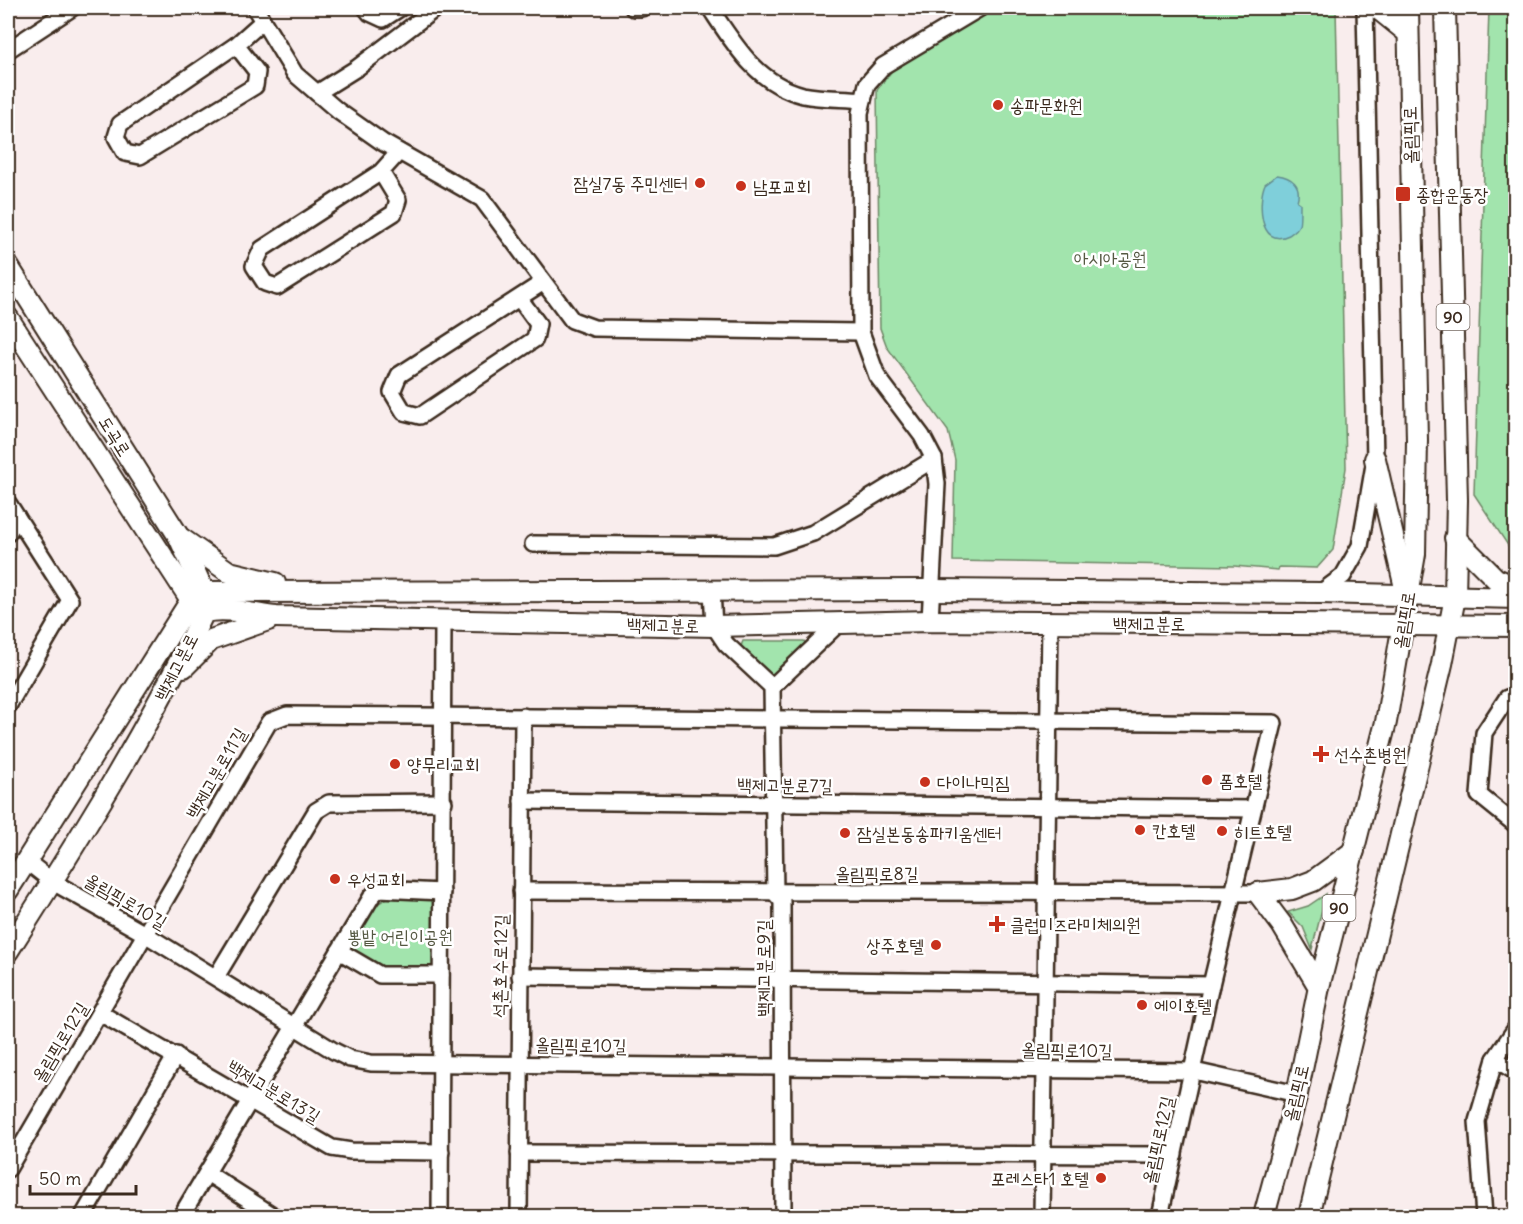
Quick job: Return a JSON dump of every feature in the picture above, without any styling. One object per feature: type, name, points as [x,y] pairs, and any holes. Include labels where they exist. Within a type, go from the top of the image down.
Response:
[{"type":"main road","points":[[1377,8],[1408,33]]},
{"type":"main road","name":"올림픽로","points":[[1264,1216],[1297,1094],[1319,987],[1386,722],[1415,554],[1417,440],[1408,8]]},
{"type":"main road","name":"올림픽로","points":[[1309,1216],[1451,627],[1455,597],[1455,397],[1445,8]]},
{"type":"main road","name":"도곡로","points":[[8,266],[179,537],[203,604]]},
{"type":"main road","name":"도곡로","points":[[8,318],[203,604]]},
{"type":"main road","points":[[1376,459],[1408,597]]},
{"type":"main road","points":[[179,537],[229,572],[313,591]]},
{"type":"main road","points":[[1455,538],[1496,579],[1515,587]]},
{"type":"main road","name":"백제고분로","points":[[8,890],[25,860],[203,604],[313,591],[931,590],[1320,593],[1515,598]]},
{"type":"main road","name":"백제고분로","points":[[203,604],[224,610],[276,617],[443,622],[714,626],[930,621],[1515,626]]},
{"type":"main road","name":"백제고분로","points":[[8,951],[53,882],[170,683],[203,604]]},
{"type":"main road","points":[[170,683],[211,639],[276,617]]},
{"type":"main road","points":[[1258,893],[1292,890],[1313,881],[1353,851]]},
{"type":"main road","points":[[1258,893],[1282,925],[1319,987]]},
{"type":"street","points":[[8,50],[72,8]]},
{"type":"street","points":[[366,8],[370,13],[383,19],[400,8]]},
{"type":"street","points":[[317,93],[357,68],[436,8]]},
{"type":"street","points":[[633,8],[639,10],[642,8]]},
{"type":"street","points":[[711,8],[744,59],[772,81],[802,95],[863,100]]},
{"type":"street","points":[[930,621],[937,484],[934,459],[922,435],[877,376],[861,332],[860,113],[867,84],[883,66],[980,8]]},
{"type":"street","points":[[1320,593],[1343,576],[1360,546],[1376,459],[1365,8]]},
{"type":"street","points":[[236,45],[257,72],[255,86],[141,156],[125,153],[116,137],[120,124],[236,45],[259,14],[295,74],[338,111],[399,152],[482,200],[542,283],[572,320],[594,328],[861,332]]},
{"type":"street","points":[[381,172],[398,200],[394,213],[277,287],[266,283],[254,266],[262,249],[381,172],[399,152]]},
{"type":"street","points":[[519,298],[538,324],[535,339],[420,416],[404,412],[392,392],[399,375],[542,283]]},
{"type":"street","points":[[533,544],[774,546],[813,533],[934,459]]},
{"type":"street","points":[[8,502],[70,600],[8,706]]},
{"type":"street","points":[[8,533],[17,517]]},
{"type":"street","points":[[712,591],[714,626],[726,644],[772,687],[839,623]]},
{"type":"street","points":[[440,1216],[444,802],[443,622]]},
{"type":"street","points":[[1042,1216],[1050,622]]},
{"type":"street","name":"백제고분로9길","points":[[772,687],[775,893],[782,901],[783,1216]]},
{"type":"street","points":[[1515,696],[1507,698],[1484,733],[1479,795],[1515,825]]},
{"type":"street","name":"백제고분로11길","points":[[145,934],[269,722],[287,715],[523,716]]},
{"type":"street","points":[[523,716],[1274,723],[1211,985],[1194,1071]]},
{"type":"street","name":"석촌호수로12길","points":[[519,1216],[518,1064],[523,716]]},
{"type":"street","name":"백제고분로7길","points":[[522,801],[773,805],[987,812],[1048,807],[1253,809]]},
{"type":"street","points":[[216,977],[316,812],[329,803],[444,802]]},
{"type":"street","name":"올림픽로10길","points":[[25,860],[53,882],[145,934],[350,1059],[371,1064],[1194,1071],[1297,1094]]},
{"type":"street","points":[[181,1216],[372,896],[380,889],[442,892]]},
{"type":"street","name":"올림픽로8길","points":[[521,891],[1258,893]]},
{"type":"street","name":"올림픽로12길","points":[[8,1169],[145,934]]},
{"type":"street","points":[[339,951],[380,975],[441,975]]},
{"type":"street","points":[[520,976],[1211,985]]},
{"type":"street","name":"백제고분로13길","points":[[100,1013],[176,1055],[332,1148],[351,1151],[441,1152]]},
{"type":"street","points":[[1484,1216],[1478,1121],[1495,1059],[1515,1028]]},
{"type":"street","points":[[83,1216],[176,1055]]},
{"type":"street","points":[[1495,1059],[1515,1072]]},
{"type":"street","name":"올림픽로12길","points":[[1160,1216],[1194,1071]]},
{"type":"street","points":[[519,1153],[783,1156],[1174,1155]]},
{"type":"street","points":[[207,1173],[274,1216]]},
{"type":"green space","name":"아시아공원","points":[[988,8],[1336,8],[1346,468],[1333,550],[1317,568],[1279,567],[1278,570],[1234,566],[953,561],[955,460],[948,431],[887,347],[880,328],[877,90],[894,68]]},
{"type":"green space","points":[[1489,8],[1516,8],[1515,556],[1474,494]]},
{"type":"green space","points":[[743,641],[804,641],[807,647],[774,681],[767,680],[741,646]]},
{"type":"green space","points":[[1326,894],[1312,949],[1303,927],[1288,912],[1308,906]]},
{"type":"green space","name":"뽕밭 어린이공원","points":[[389,897],[438,898],[437,971],[384,973],[346,951],[377,904]]},
{"type":"water","points":[[1277,175],[1295,183],[1298,190],[1297,201],[1300,203],[1298,227],[1289,235],[1279,238],[1271,235],[1266,229],[1261,211],[1265,184]]},
{"type":"place","name":"송파문화원","points":[[998,105]]},
{"type":"place","name":"잠실7동 주민센터","points":[[700,183]]},
{"type":"place","name":"남포교회","points":[[741,186]]},
{"type":"place","name":"종합운동장","points":[[1403,194]]},
{"type":"place","name":"선수촌병원","points":[[1321,754]]},
{"type":"place","name":"양무리교회","points":[[395,764]]},
{"type":"place","name":"폼호텔","points":[[1207,780]]},
{"type":"place","name":"다이나믹짐","points":[[925,782]]},
{"type":"place","name":"칸호텔","points":[[1140,830]]},
{"type":"place","name":"히트호텔","points":[[1222,831]]},
{"type":"place","name":"잠실본동송파키움센터","points":[[845,833]]},
{"type":"place","name":"우성교회","points":[[335,879]]},
{"type":"place","name":"클럽미즈라미체의원","points":[[997,924]]},
{"type":"place","name":"상주호텔","points":[[936,945]]},
{"type":"place","name":"에이호텔","points":[[1142,1005]]},
{"type":"place","name":"포레스타1 호텔","points":[[1101,1178]]}]
